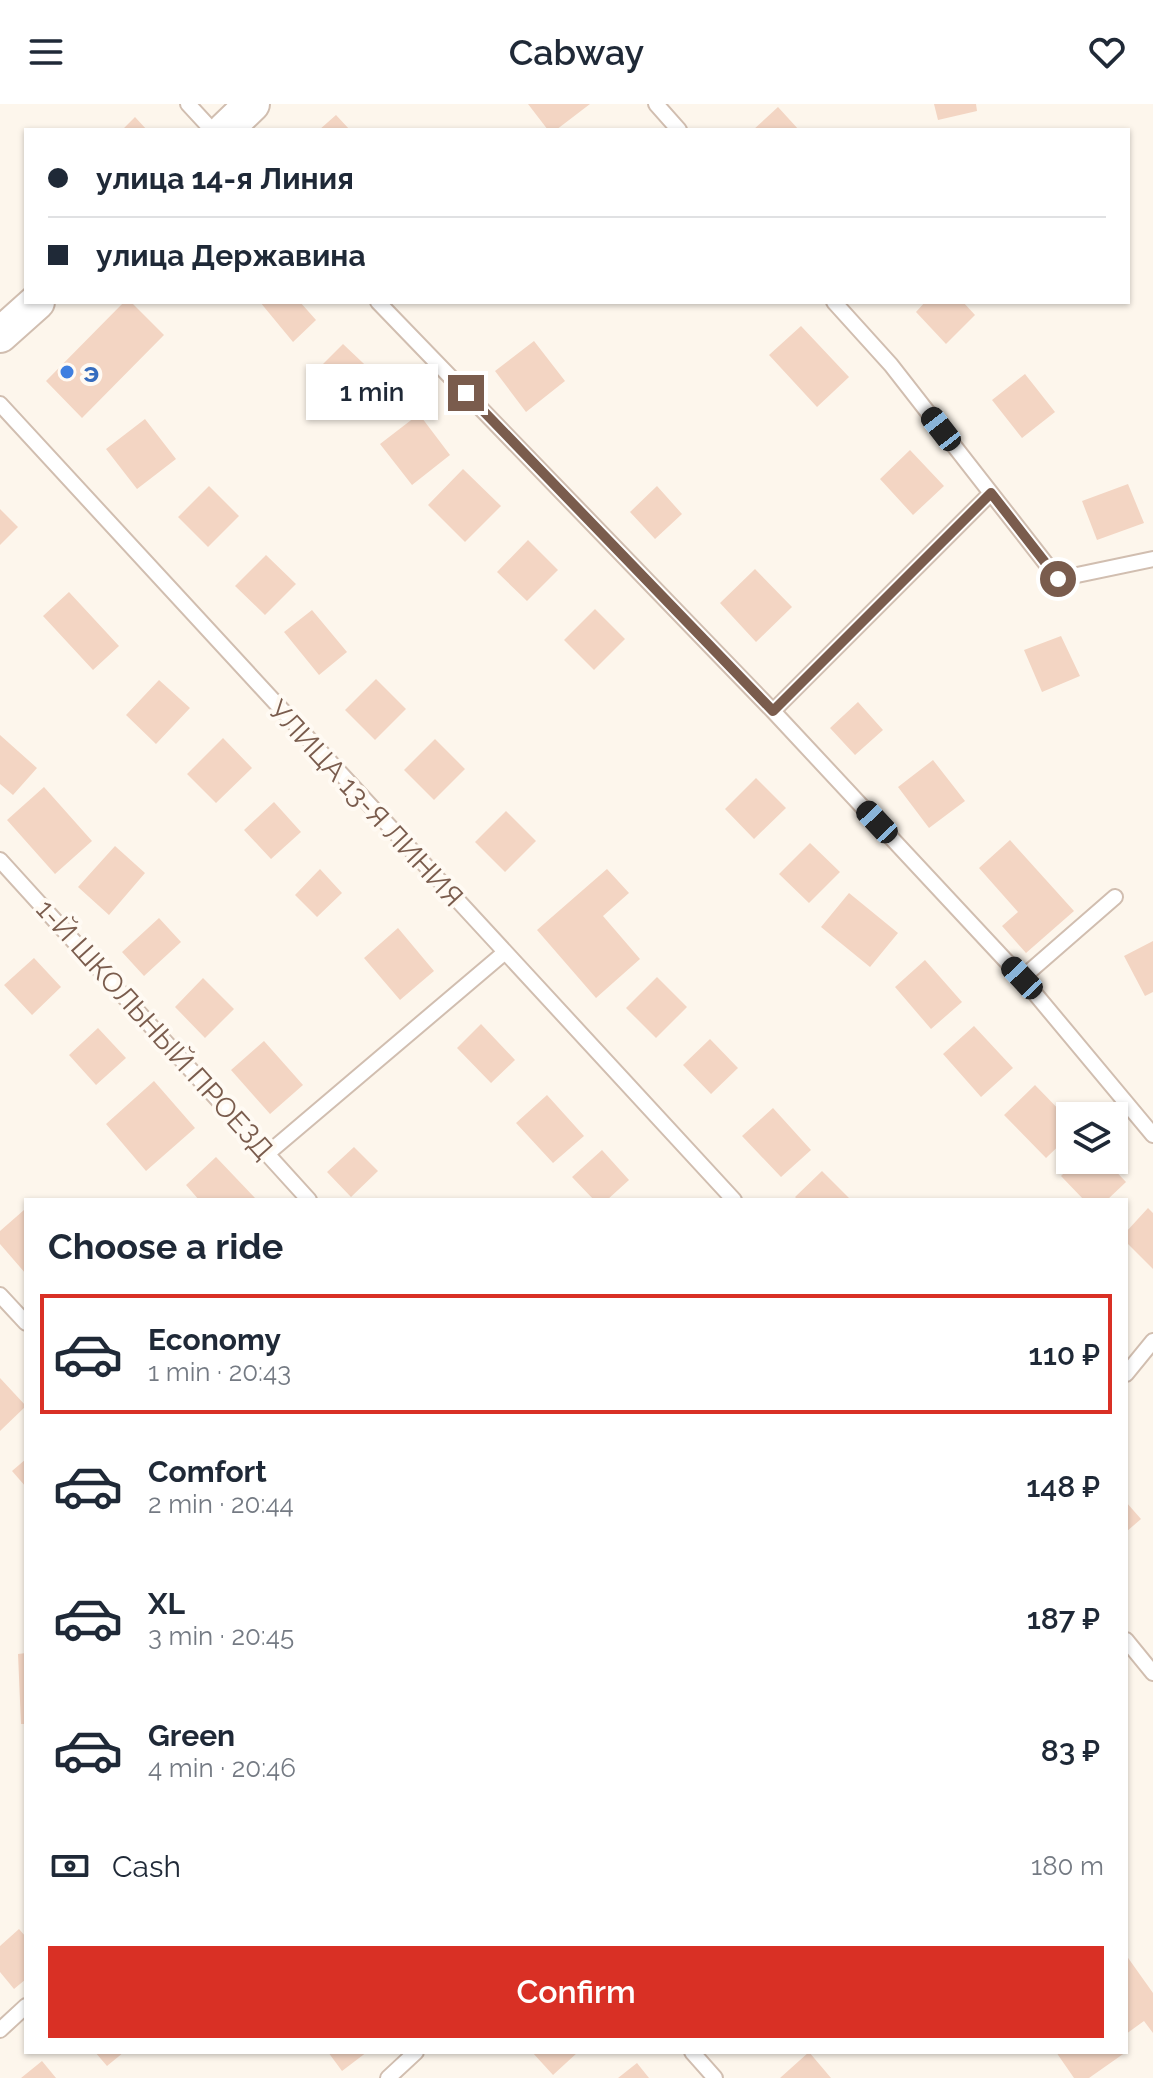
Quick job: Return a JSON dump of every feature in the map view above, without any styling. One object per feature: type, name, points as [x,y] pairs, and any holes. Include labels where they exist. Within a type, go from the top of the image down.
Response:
[{"type":"street","points":[[227,128],[252,104]]},
{"type":"street","points":[[0,335],[35,304]]},
{"type":"lane","points":[[188,104],[210,128]]},
{"type":"lane","points":[[656,104],[677,128]]},
{"type":"lane","points":[[380,304],[773,711],[1022,978],[1153,1135]]},
{"type":"lane","points":[[836,304],[891,365],[1058,579],[1153,559]]},
{"type":"lane","name":"УЛИЦА 13-Я ЛИНИЯ","points":[[0,404],[732,1198]]},
{"type":"lane","points":[[773,711],[991,493]]},
{"type":"lane","name":"1-Й ШКОЛЬНЫЙ ПРОЕЗД","points":[[0,860],[307,1198]]},
{"type":"lane","points":[[1022,978],[1115,897]]},
{"type":"lane","points":[[267,1154],[504,953]]},
{"type":"lane","points":[[0,1295],[24,1321]]},
{"type":"lane","points":[[1128,1372],[1153,1341]]},
{"type":"lane","points":[[1128,1642],[1153,1673]]},
{"type":"lane","points":[[0,2030],[24,2008]]},
{"type":"lane","points":[[388,2078],[414,2054]]},
{"type":"lane","points":[[694,2054],[715,2078]]},
{"type":"building","points":[[528,104],[590,104],[559,128],[546,128]]},
{"type":"building","points":[[934,104],[976,104],[977,111],[938,120]]},
{"type":"building","points":[[778,107],[797,128],[755,128]]},
{"type":"building","points":[[336,115],[348,128],[321,128]]},
{"type":"building","points":[[135,117],[145,128],[124,128]]},
{"type":"building","points":[[122,304],[133,304],[164,335],[82,418],[46,381]]},
{"type":"building","points":[[262,304],[302,304],[316,320],[293,342]]},
{"type":"building","points":[[923,304],[965,304],[975,315],[946,344],[916,312]]},
{"type":"building","points":[[801,326],[849,377],[817,407],[769,355]]},
{"type":"building","points":[[534,341],[565,381],[526,412],[495,371]]},
{"type":"building","points":[[343,344],[382,381],[352,412],[313,374]]},
{"type":"building","points":[[1025,374],[1055,412],[1022,438],[992,400]]},
{"type":"building","points":[[419,414],[450,455],[412,485],[380,444]]},
{"type":"building","points":[[145,419],[176,459],[137,489],[106,449]]},
{"type":"building","points":[[910,450],[944,486],[913,515],[880,479]]},
{"type":"building","points":[[463,469],[501,506],[465,542],[428,505]]},
{"type":"building","points":[[1128,484],[1144,523],[1097,540],[1082,501]]},
{"type":"building","points":[[209,486],[239,516],[208,547],[178,517]]},
{"type":"building","points":[[657,486],[682,514],[655,539],[630,512]]},
{"type":"building","points":[[0,509],[18,527],[0,545]]},
{"type":"building","points":[[528,540],[558,570],[527,601],[497,572]]},
{"type":"building","points":[[266,555],[296,584],[265,615],[235,586]]},
{"type":"building","points":[[755,569],[792,607],[756,642],[720,603]]},
{"type":"building","points":[[69,592],[119,646],[93,670],[43,616]]},
{"type":"building","points":[[595,609],[625,639],[594,670],[564,640]]},
{"type":"building","points":[[312,610],[347,652],[319,675],[284,632]]},
{"type":"building","points":[[1061,636],[1080,676],[1042,692],[1024,650]]},
{"type":"building","points":[[376,679],[406,709],[375,740],[345,710]]},
{"type":"building","points":[[159,680],[190,708],[156,744],[126,715]]},
{"type":"building","points":[[858,702],[883,730],[855,755],[830,728]]},
{"type":"building","points":[[0,735],[37,768],[13,795],[0,784]]},
{"type":"building","points":[[223,738],[252,768],[216,803],[187,774]]},
{"type":"building","points":[[435,739],[465,769],[434,800],[404,770]]},
{"type":"building","points":[[933,760],[965,801],[929,828],[898,787]]},
{"type":"building","points":[[756,778],[786,808],[754,839],[725,809]]},
{"type":"building","points":[[44,787],[92,841],[55,874],[7,820]]},
{"type":"building","points":[[274,802],[301,832],[271,859],[244,830]]},
{"type":"building","points":[[506,811],[536,841],[505,872],[475,842]]},
{"type":"building","points":[[1010,840],[1074,911],[1026,953],[1002,926],[1018,912],[979,868]]},
{"type":"building","points":[[810,843],[840,872],[809,903],[779,874]]},
{"type":"building","points":[[115,846],[145,873],[109,915],[78,887]]},
{"type":"building","points":[[320,869],[342,893],[317,917],[295,895]]},
{"type":"building","points":[[607,869],[629,893],[603,916],[640,959],[596,998],[537,930]]},
{"type":"building","points":[[849,893],[898,933],[870,967],[821,927]]},
{"type":"building","points":[[159,918],[181,942],[144,976],[122,952]]},
{"type":"building","points":[[398,928],[434,971],[400,1000],[364,958]]},
{"type":"building","points":[[1153,941],[1153,992],[1145,996],[1124,956]]},
{"type":"building","points":[[34,958],[61,987],[32,1015],[4,985]]},
{"type":"building","points":[[925,960],[962,1002],[931,1029],[895,987]]},
{"type":"building","points":[[657,977],[687,1007],[656,1038],[626,1008]]},
{"type":"building","points":[[203,978],[234,1009],[205,1038],[175,1007]]},
{"type":"building","points":[[481,1024],[515,1060],[491,1083],[457,1048]]},
{"type":"building","points":[[974,1026],[1013,1068],[981,1097],[943,1054]]},
{"type":"building","points":[[98,1028],[126,1058],[96,1085],[69,1055]]},
{"type":"building","points":[[710,1039],[738,1068],[711,1094],[683,1065]]},
{"type":"building","points":[[264,1041],[303,1085],[270,1114],[231,1070]]},
{"type":"building","points":[[154,1081],[195,1128],[146,1171],[106,1124]]},
{"type":"building","points":[[1035,1085],[1056,1107],[1056,1148],[1046,1158],[1004,1115]]},
{"type":"building","points":[[547,1095],[584,1136],[553,1163],[516,1123]]},
{"type":"building","points":[[773,1108],[811,1150],[781,1177],[742,1136]]},
{"type":"building","points":[[354,1147],[378,1171],[351,1197],[327,1172]]},
{"type":"building","points":[[602,1150],[629,1180],[609,1198],[592,1198],[572,1177]]},
{"type":"building","points":[[216,1157],[255,1198],[197,1198],[186,1185]]},
{"type":"building","points":[[822,1171],[849,1198],[796,1198]]},
{"type":"building","points":[[1063,1174],[1118,1174],[1126,1182],[1109,1198],[1082,1198],[1061,1176]]},
{"type":"building","points":[[1148,1208],[1153,1213],[1153,1269],[1128,1244],[1128,1230]]},
{"type":"building","points":[[24,1210],[24,1272],[0,1244],[0,1231]]},
{"type":"building","points":[[0,1378],[24,1404],[24,1408],[0,1431]]},
{"type":"building","points":[[24,1461],[24,1485],[12,1471]]},
{"type":"building","points":[[1128,1504],[1141,1519],[1128,1530]]},
{"type":"building","points":[[24,1653],[24,1724],[21,1724],[18,1654]]},
{"type":"building","points":[[19,1929],[24,1935],[24,1981],[14,1989],[0,1972],[0,1946]]},
{"type":"building","points":[[1128,1958],[1153,1993],[1153,2033],[1144,2021],[1128,2033]]},
{"type":"building","points":[[97,2054],[122,2054],[107,2066]]},
{"type":"building","points":[[329,2054],[364,2054],[342,2071]]},
{"type":"building","points":[[534,2054],[576,2054],[553,2075]]},
{"type":"building","points":[[807,2054],[811,2054],[831,2078],[780,2078]]},
{"type":"building","points":[[1057,2054],[1123,2054],[1089,2078],[1074,2078]]},
{"type":"building","points":[[42,2061],[56,2078],[21,2078]]},
{"type":"building","points":[[637,2063],[649,2078],[618,2078]]},
{"type":"place","name":"э","points":[[67,372]]},
{"type":"route","points":[[466,393],[773,711],[991,493],[1058,579]]}]
